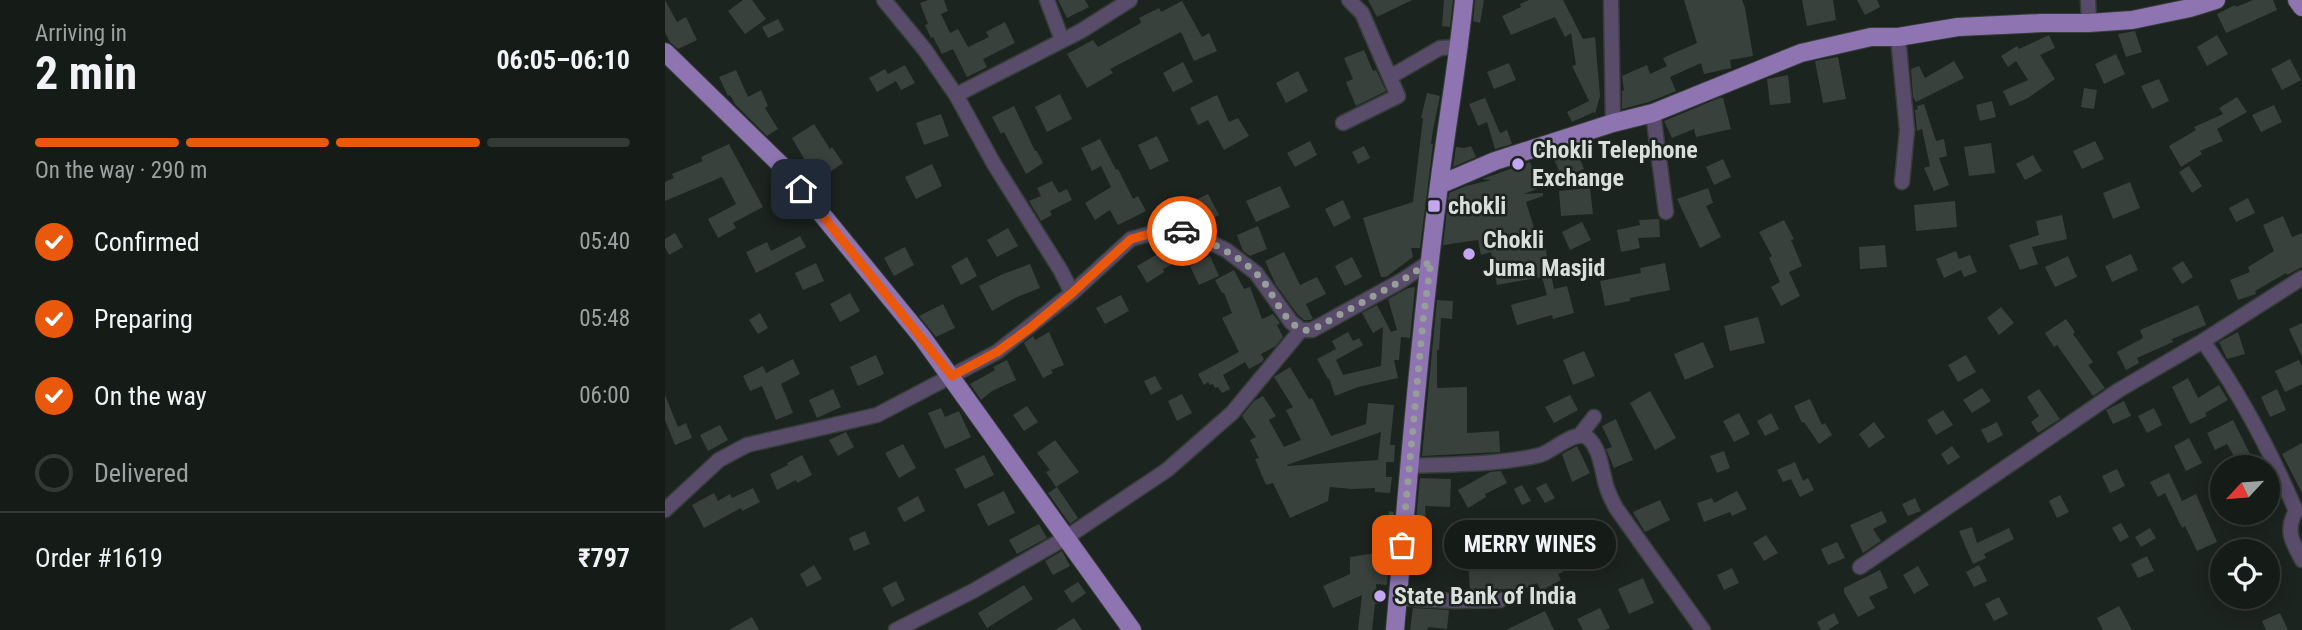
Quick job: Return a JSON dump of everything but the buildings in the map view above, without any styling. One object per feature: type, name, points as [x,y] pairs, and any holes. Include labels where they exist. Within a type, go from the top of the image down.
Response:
[{"type":"main road","points":[[1395,630],[1423,321],[1464,0]]},
{"type":"main road","points":[[1439,185],[1495,161],[1653,113],[1801,53],[1871,37],[1898,37],[1958,27],[2132,20],[2217,0]]},
{"type":"main road","points":[[665,52],[784,168],[952,376],[1132,630]]},
{"type":"street","points":[[884,0],[925,50],[956,95],[1072,293]]},
{"type":"street","points":[[1047,0],[1062,40]]},
{"type":"street","points":[[956,95],[1062,40],[1130,0]]},
{"type":"street","points":[[1343,123],[1398,96],[1362,13],[1349,0]]},
{"type":"street","points":[[1611,0],[1613,123]]},
{"type":"street","points":[[2088,0],[2088,23]]},
{"type":"street","points":[[1898,37],[1907,130],[1902,182]]},
{"type":"street","points":[[1390,77],[1440,48],[1460,47]]},
{"type":"street","points":[[1653,113],[1666,212]]},
{"type":"street","points":[[665,510],[719,460],[747,445],[877,415],[997,352],[1072,293],[1131,239],[1157,232],[1186,231],[1226,250],[1257,273],[1291,322],[1301,330],[1312,330],[1401,281],[1431,261]]},
{"type":"street","points":[[1860,567],[2119,390],[2302,278]]},
{"type":"street","points":[[896,630],[974,591],[1067,537],[1167,470],[1232,413],[1301,330]]},
{"type":"street","points":[[2203,341],[2233,384],[2282,478],[2296,511],[2289,523],[2290,532],[2302,560]]},
{"type":"street","points":[[1410,466],[1516,459],[1543,454],[1580,435],[1594,417]]},
{"type":"street","points":[[1580,435],[1588,438],[1601,460],[1607,488],[1616,508],[1703,630]]},
{"type":"street","points":[[1398,598],[1500,600]]},
{"type":"way so far","points":[[1182,231],[1226,250],[1257,273],[1291,322],[1307,331],[1401,281],[1431,261],[1402,545]]},
{"type":"place","name":"Chokli Telephone Exchange","points":[[1518,164]]},
{"type":"place","name":"chokli","points":[[1434,206]]},
{"type":"place","name":"Chokli Juma Masjid","points":[[1469,254]]},
{"type":"place","name":"MERRY WINES","points":[[1402,545]]},
{"type":"place","name":"State Bank of India","points":[[1380,596]]},
{"type":"route","points":[[801,189],[952,376],[997,352],[1030,328],[1131,239],[1157,232],[1182,231]]}]
